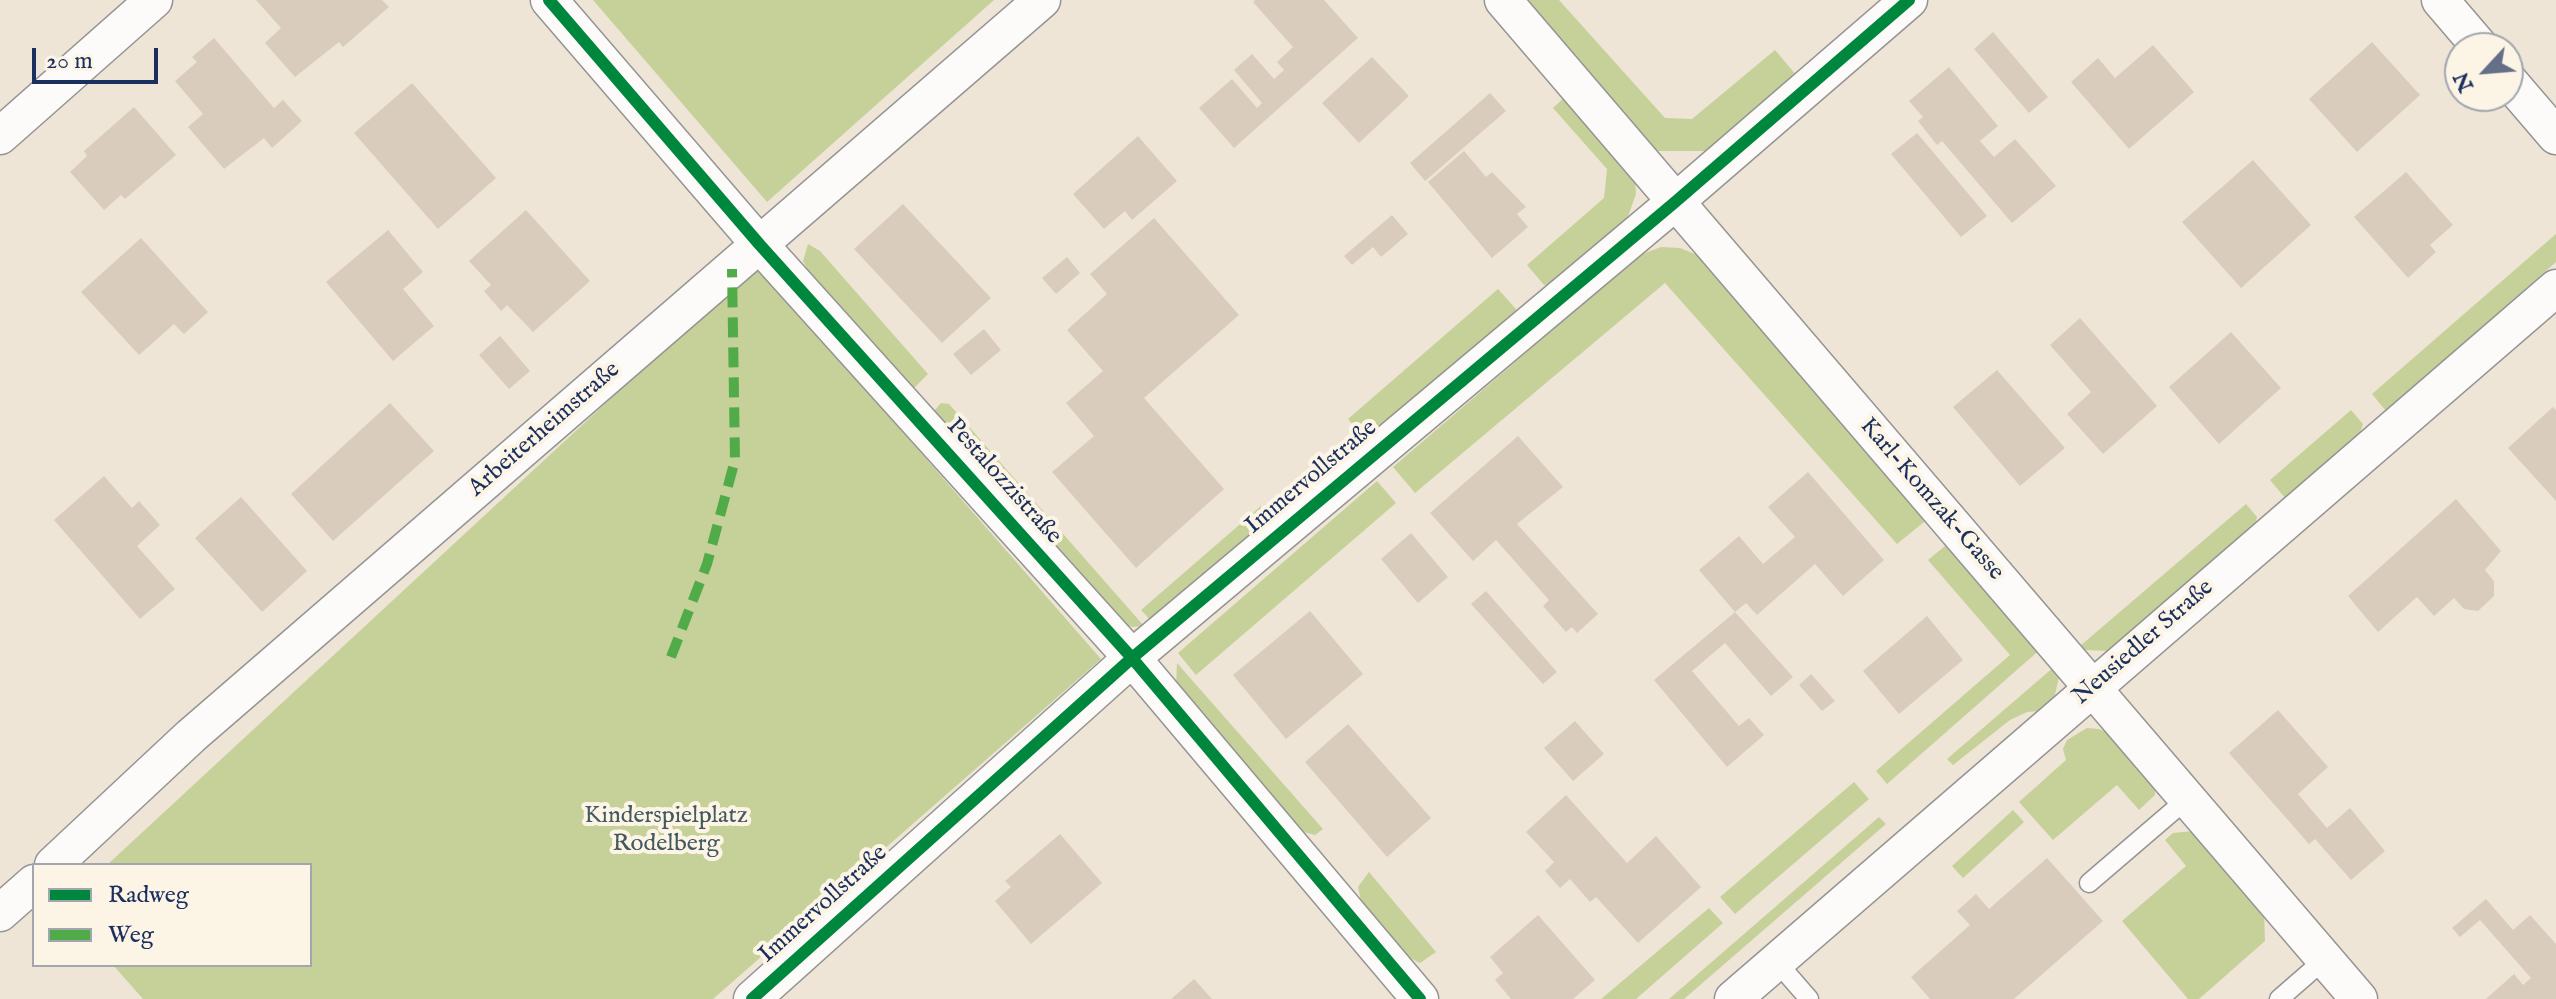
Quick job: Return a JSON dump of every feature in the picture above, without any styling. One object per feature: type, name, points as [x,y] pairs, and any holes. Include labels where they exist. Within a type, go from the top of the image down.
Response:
[{"type":"street","points":[[0,136],[154,0]]},
{"type":"street","name":"Pestalozzistraße","points":[[549,0],[760,245],[1132,658],[1420,999]]},
{"type":"street","name":"Arbeiterheimstraße","points":[[55,863],[191,736],[1042,0]]},
{"type":"street","name":"Karl-Komzak-Gasse","points":[[1503,0],[2359,999]]},
{"type":"street","name":"Immervollstraße","points":[[752,999],[1132,658],[1674,203],[1909,0]]},
{"type":"street","points":[[2440,0],[2467,32]]},
{"type":"street","points":[[2524,99],[2556,136]]},
{"type":"street","name":"Neusiedler Straße","points":[[1733,999],[2556,288]]},
{"type":"street","points":[[0,913],[32,885]]},
{"type":"lane","points":[[2089,883],[2187,799]]},
{"type":"lane","points":[[2279,999],[2325,959]]},
{"type":"lane","points":[[1776,961],[1809,999]]},
{"type":"green space","points":[[593,0],[994,0],[767,202]]},
{"type":"green space","points":[[1523,0],[1559,0],[1665,118],[1692,119],[1775,50],[1797,76],[1712,151],[1654,151]]},
{"type":"green space","points":[[1567,95],[1635,179],[1636,194],[1625,225],[1557,284],[1544,285],[1527,265],[1604,198],[1607,169],[1553,108]]},
{"type":"green space","points":[[2556,234],[2556,262],[2386,411],[2372,394]]},
{"type":"green space","points":[[808,244],[820,251],[928,374],[910,392],[813,280],[803,261]]},
{"type":"green space","points":[[1661,247],[1680,248],[1702,257],[1927,512],[1924,522],[1897,544],[1665,283],[1415,493],[1393,467],[1640,255]]},
{"type":"green space","name":"Kinderspielplatz Rodelberg","points":[[756,264],[1101,659],[713,999],[143,999],[115,967],[312,967],[312,863],[109,863]]},
{"type":"green space","points":[[1498,289],[1516,309],[1516,321],[1371,446],[1348,419]]},
{"type":"green space","points":[[941,403],[949,404],[1144,626],[1132,627],[1119,623],[933,412]]},
{"type":"green space","points":[[2351,410],[2363,424],[2359,436],[2285,498],[2270,480]]},
{"type":"green space","points":[[1377,481],[1396,503],[1196,675],[1178,653]]},
{"type":"green space","points":[[2246,504],[2257,517],[2255,526],[2110,651],[2083,650],[2080,646]]},
{"type":"green space","points":[[1261,506],[1262,528],[1154,624],[1141,610]]},
{"type":"green space","points":[[1951,541],[2043,647],[1887,784],[1876,771],[2010,655],[1928,560]]},
{"type":"green space","points":[[1177,663],[1323,829],[1315,835],[1293,829],[1176,687]]},
{"type":"green space","points":[[2055,666],[2059,677],[2054,699],[2040,711],[2027,712],[2010,720],[1953,765],[1947,759]]},
{"type":"green space","points":[[2087,728],[2109,733],[2155,784],[2155,795],[2139,810],[2117,785],[2053,840],[2019,802],[2066,760],[2063,749],[2067,740]]},
{"type":"green space","points":[[1854,782],[1869,799],[1735,914],[1720,897]]},
{"type":"green space","points":[[2013,810],[2024,822],[1963,878],[1952,866]]},
{"type":"green space","points":[[1879,817],[1886,824],[1684,999],[1669,999]]},
{"type":"green space","points":[[2194,831],[2264,914],[2265,941],[2199,999],[2188,999],[2122,921],[2186,866],[2165,840],[2173,833]]},
{"type":"green space","points":[[1369,872],[1436,952],[1420,963],[1408,957],[1361,901],[1358,887]]},
{"type":"green space","points":[[1709,908],[1723,923],[1636,999],[1601,999]]},
{"type":"building","points":[[256,0],[382,0],[389,7],[343,47],[339,42],[295,77],[265,43],[281,28]]},
{"type":"building","points":[[1324,0],[1358,38],[1234,148],[1199,108],[1232,79],[1257,108],[1262,103],[1234,70],[1252,54],[1274,79],[1284,70],[1277,62],[1293,47],[1253,2]]},
{"type":"building","points":[[1993,32],[2048,97],[2029,113],[1974,49]]},
{"type":"building","points":[[214,38],[274,108],[283,100],[302,121],[272,148],[264,138],[224,169],[188,127],[203,114],[175,81],[197,62],[192,57]]},
{"type":"building","points":[[2372,42],[2420,95],[2357,152],[2309,99]]},
{"type":"building","points":[[2153,45],[2194,92],[2129,149],[2071,82],[2098,58],[2115,78]]},
{"type":"building","points":[[1372,57],[1409,96],[1359,143],[1322,103]]},
{"type":"building","points":[[1949,67],[1998,126],[1980,141],[1994,157],[2015,139],[2056,186],[2012,223],[1942,141],[1937,145],[1918,121],[1923,117],[1909,101]]},
{"type":"building","points":[[412,83],[496,178],[438,229],[354,133]]},
{"type":"building","points":[[1490,93],[1506,111],[1425,181],[1410,163]]},
{"type":"building","points":[[134,107],[176,155],[125,199],[121,195],[104,210],[70,172],[87,156],[84,151]]},
{"type":"building","points":[[1917,133],[1987,216],[1961,237],[1891,154]]},
{"type":"building","points":[[1138,136],[1177,181],[1132,220],[1125,211],[1104,229],[1073,194]]},
{"type":"building","points":[[1464,151],[1486,177],[1492,172],[1526,207],[1517,214],[1528,227],[1492,258],[1428,182]]},
{"type":"building","points":[[2253,160],[2311,225],[2241,288],[2182,222]]},
{"type":"building","points":[[2406,172],[2453,225],[2430,245],[2436,252],[2408,278],[2354,217]]},
{"type":"building","points":[[903,204],[991,298],[942,343],[854,249]]},
{"type":"building","points":[[526,210],[590,281],[533,332],[507,305],[501,311],[484,291],[491,285],[469,261]]},
{"type":"building","points":[[1392,215],[1408,234],[1381,257],[1373,247],[1352,265],[1344,256]]},
{"type":"building","points":[[1154,218],[1239,315],[1144,398],[1224,489],[1136,568],[1052,472],[1094,436],[1066,403],[1103,371],[1067,330],[1107,294],[1090,274]]},
{"type":"building","points":[[388,230],[423,272],[403,289],[434,326],[393,361],[326,282]]},
{"type":"building","points":[[141,238],[208,312],[184,334],[174,324],[139,355],[81,292]]},
{"type":"building","points":[[1067,257],[1080,273],[1056,294],[1042,278]]},
{"type":"building","points":[[2080,318],[2157,406],[2103,454],[2067,414],[2091,392],[2050,345]]},
{"type":"building","points":[[984,329],[1001,350],[971,375],[953,354]]},
{"type":"building","points":[[2231,332],[2281,388],[2219,444],[2169,387]]},
{"type":"building","points":[[500,336],[530,371],[509,389],[479,355]]},
{"type":"building","points":[[1997,370],[2065,448],[2020,486],[1953,407]]},
{"type":"building","points":[[390,403],[434,451],[333,541],[291,494]]},
{"type":"building","points":[[2553,407],[2556,410],[2556,501],[2508,448]]},
{"type":"building","points":[[1518,436],[1563,487],[1517,524],[1598,614],[1577,633],[1572,627],[1566,632],[1543,606],[1549,600],[1496,540],[1473,561],[1430,513]]},
{"type":"building","points":[[1808,472],[1884,560],[1843,596],[1815,564],[1757,615],[1746,603],[1735,612],[1699,570],[1739,536],[1763,564],[1795,537],[1768,507]]},
{"type":"building","points":[[104,476],[132,508],[139,501],[160,525],[137,546],[175,589],[140,619],[54,520]]},
{"type":"building","points":[[241,497],[307,571],[262,612],[195,538]]},
{"type":"building","points":[[2456,499],[2501,551],[2485,570],[2494,581],[2494,596],[2478,611],[2464,609],[2454,598],[2434,616],[2417,597],[2378,632],[2348,596]]},
{"type":"building","points":[[1411,533],[1448,577],[1418,603],[1381,559]]},
{"type":"building","points":[[1486,591],[1557,672],[1543,684],[1471,604]]},
{"type":"building","points":[[1310,611],[1363,674],[1286,739],[1233,675]]},
{"type":"building","points":[[1735,612],[1793,677],[1771,696],[1725,643],[1692,671],[1739,726],[1749,718],[1764,735],[1727,767],[1654,680]]},
{"type":"building","points":[[1927,616],[1963,660],[1899,714],[1863,671]]},
{"type":"building","points":[[1811,674],[1835,701],[1822,711],[1799,685]]},
{"type":"building","points":[[2278,710],[2328,767],[2298,794],[2327,828],[2350,808],[2385,851],[2351,880],[2315,839],[2309,844],[2229,753]]},
{"type":"building","points":[[1575,721],[1604,754],[1573,781],[1544,748]]},
{"type":"building","points":[[1348,724],[1431,818],[1387,857],[1305,762]]},
{"type":"building","points":[[1566,795],[1627,863],[1656,836],[1701,887],[1638,943],[1596,897],[1590,902],[1570,879],[1560,888],[1545,871],[1554,862],[1526,832]]},
{"type":"building","points":[[1060,834],[1102,883],[1031,944],[995,901],[1011,887],[1005,881]]},
{"type":"building","points":[[2047,858],[2103,921],[2014,999],[1930,999],[1911,977],[1970,925],[1957,911],[1976,894],[1989,909]]},
{"type":"building","points":[[2486,899],[2513,930],[2530,915],[2556,944],[2556,999],[2486,999],[2514,974],[2523,985],[2531,978],[2480,920],[2460,937],[2452,928]]},
{"type":"building","points":[[1538,915],[1595,980],[1573,999],[1511,999],[1495,980],[1503,973],[1490,957]]},
{"type":"building","points":[[1194,979],[1212,999],[1171,999]]},
{"type":"marked path","points":[[671,657],[707,564],[735,460],[732,269]]},
{"type":"cycle path","points":[[549,0],[760,245],[1132,658],[1420,999]]},
{"type":"cycle path","points":[[752,999],[1132,658],[1674,203],[1909,0]]}]
